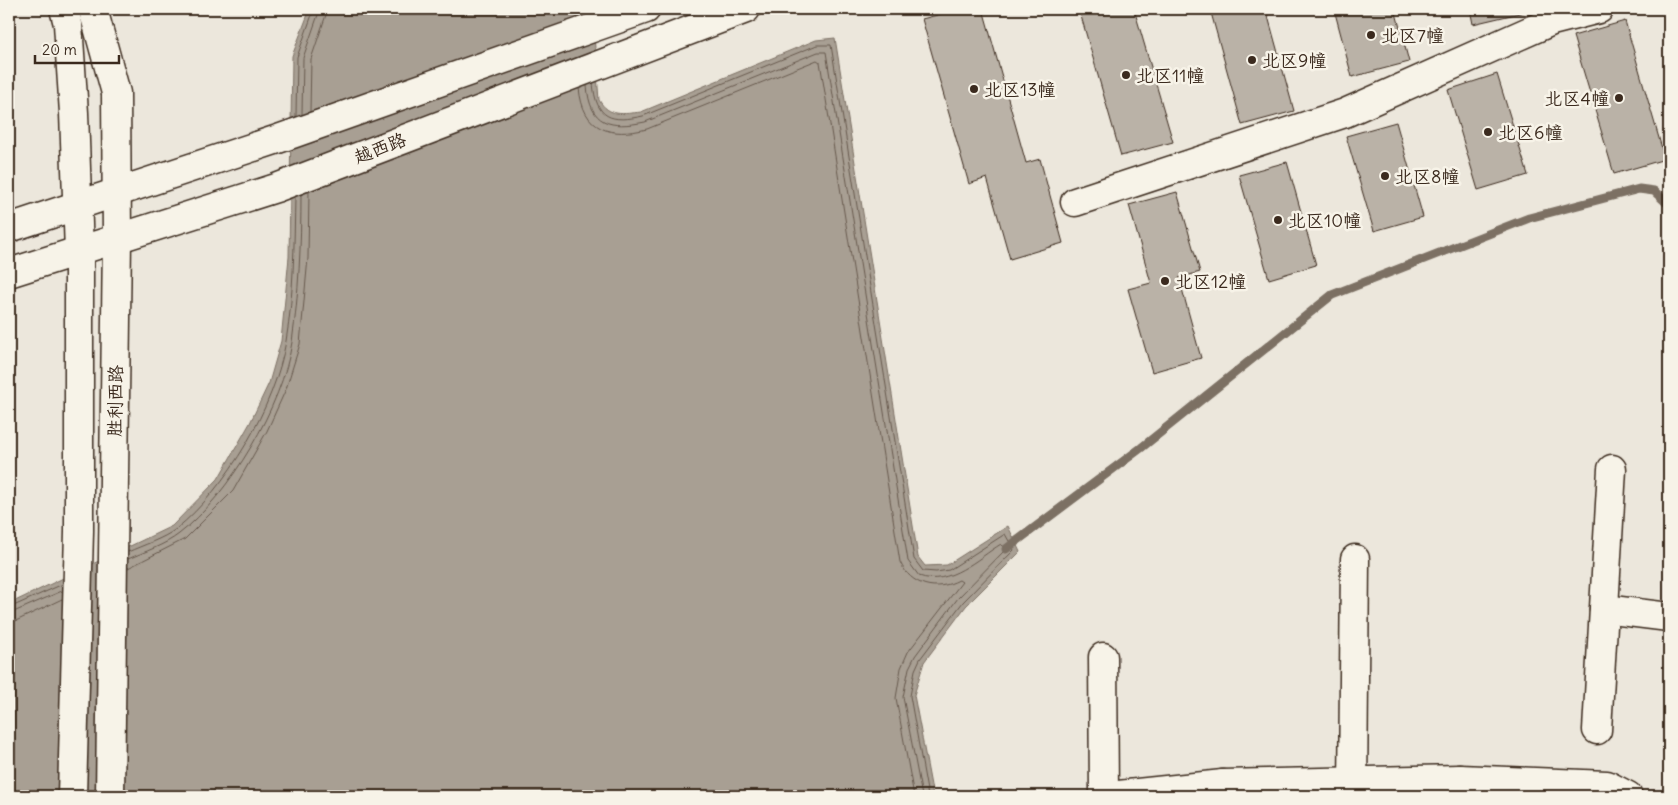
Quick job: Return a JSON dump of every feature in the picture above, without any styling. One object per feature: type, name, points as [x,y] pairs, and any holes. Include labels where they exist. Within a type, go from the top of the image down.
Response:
[{"type":"main road","name":"胜利西路","points":[[64,9],[68,24],[74,113],[79,252],[79,531],[72,796]]},
{"type":"main road","name":"胜利西路","points":[[93,9],[116,93],[117,239],[110,796]]},
{"type":"main road","points":[[9,228],[78,207],[278,139],[646,9]]},
{"type":"main road","name":"越西路","points":[[9,273],[276,188],[746,9]]},
{"type":"main road","points":[[1075,202],[1345,113],[1550,15],[1592,10]]},
{"type":"main road","points":[[1597,730],[1612,469]]},
{"type":"main road","points":[[1353,789],[1355,559]]},
{"type":"main road","points":[[1604,609],[1669,617]]},
{"type":"main road","points":[[1103,657],[1104,796]]},
{"type":"main road","points":[[1109,796],[1223,790],[1607,785],[1628,796]]},
{"type":"water","points":[[310,9],[592,9],[599,100],[607,109],[622,114],[641,112],[816,40],[835,38],[918,557],[925,566],[947,565],[1008,526],[1020,552],[966,606],[924,662],[914,695],[933,796],[9,796],[9,604],[172,526],[218,479],[250,423],[269,383],[281,341],[289,257],[292,56]]},
{"type":"building","name":"北区13幢","points":[[960,9],[983,9],[1026,163],[1040,159],[1063,243],[1010,259],[987,178],[969,184],[922,19]]},
{"type":"building","name":"北区11幢","points":[[1079,9],[1134,9],[1173,142],[1121,156]]},
{"type":"building","name":"北区9幢","points":[[1210,9],[1266,9],[1294,111],[1242,125]]},
{"type":"building","name":"北区7幢","points":[[1334,9],[1395,9],[1409,62],[1352,77]]},
{"type":"building","points":[[1470,9],[1523,9],[1524,12],[1473,24]]},
{"type":"building","name":"北区4幢","points":[[1625,21],[1665,159],[1614,174],[1573,36]]},
{"type":"building","name":"北区6幢","points":[[1497,74],[1528,175],[1478,190],[1448,90]]},
{"type":"building","name":"北区8幢","points":[[1396,122],[1423,217],[1374,231],[1346,136]]},
{"type":"building","name":"北区10幢","points":[[1287,162],[1316,265],[1269,279],[1239,175]]},
{"type":"building","name":"北区12幢","points":[[1177,192],[1200,272],[1179,278],[1201,358],[1152,372],[1128,289],[1151,283],[1129,205]]},
{"type":"waterway","points":[[1006,549],[1141,448],[1332,295],[1529,218],[1639,189],[1654,191],[1669,205]]},
{"type":"place","name":"北区7幢","points":[[1371,35]]},
{"type":"place","name":"北区9幢","points":[[1252,60]]},
{"type":"place","name":"北区11幢","points":[[1126,75]]},
{"type":"place","name":"北区13幢","points":[[974,89]]},
{"type":"place","name":"北区4幢","points":[[1619,98]]},
{"type":"place","name":"北区6幢","points":[[1488,132]]},
{"type":"place","name":"北区8幢","points":[[1385,176]]},
{"type":"place","name":"北区10幢","points":[[1278,220]]},
{"type":"place","name":"北区12幢","points":[[1165,281]]}]
